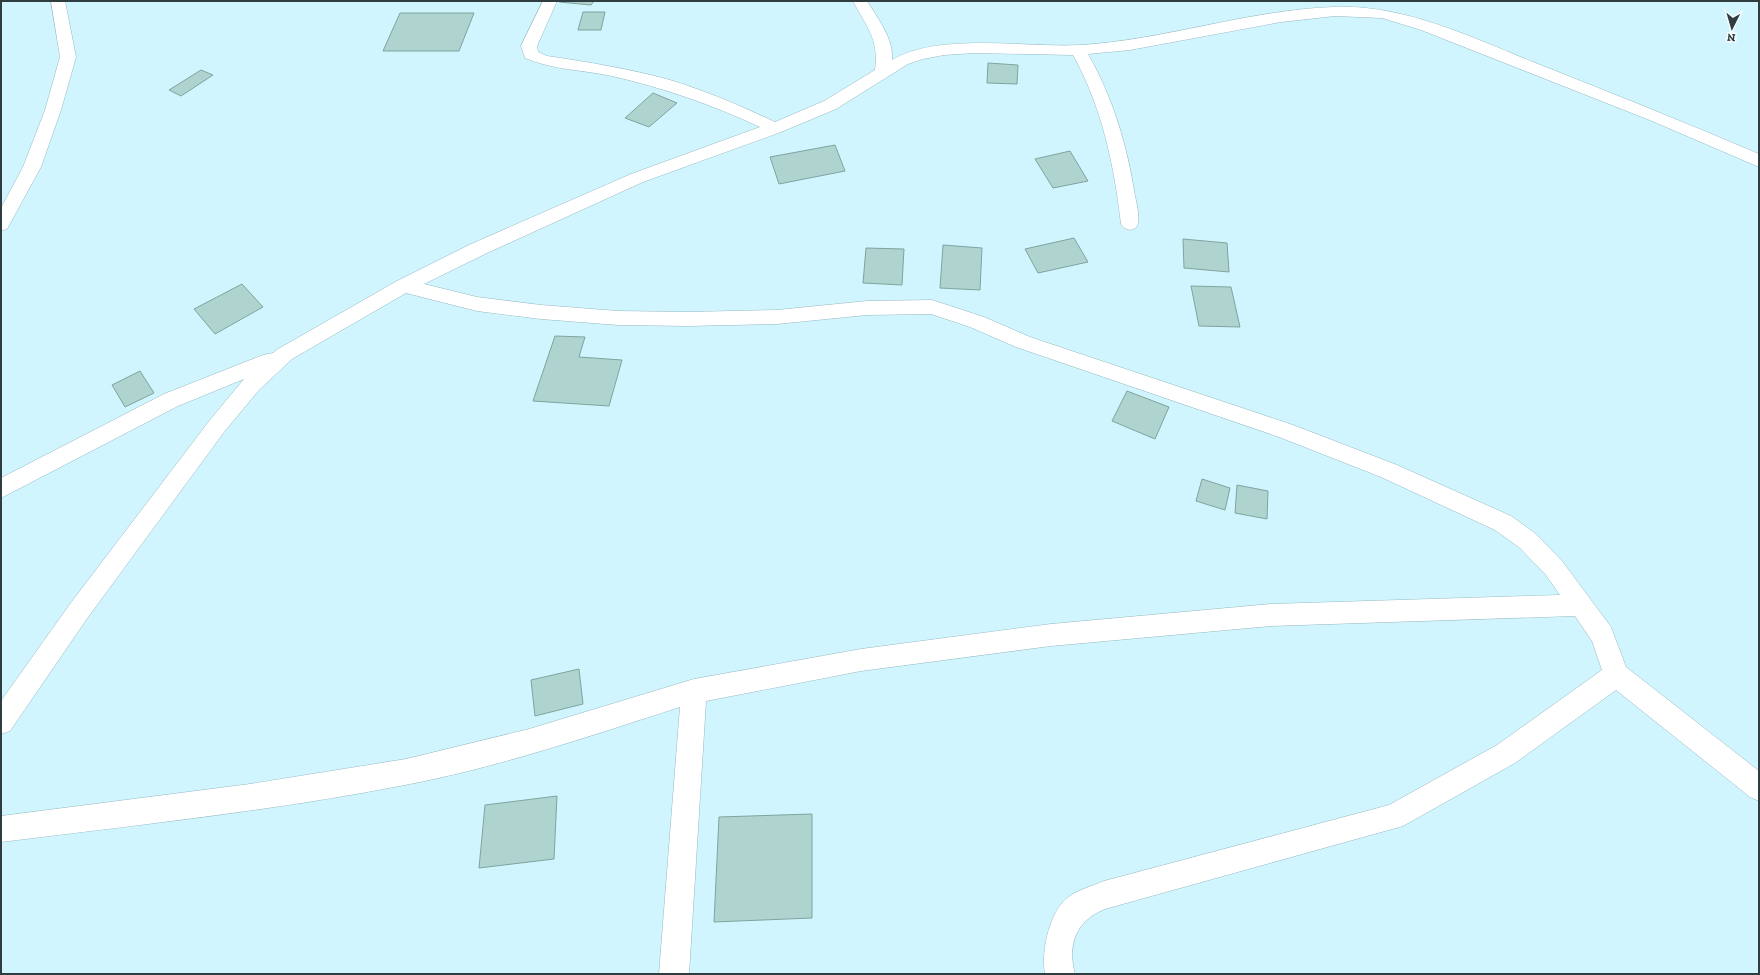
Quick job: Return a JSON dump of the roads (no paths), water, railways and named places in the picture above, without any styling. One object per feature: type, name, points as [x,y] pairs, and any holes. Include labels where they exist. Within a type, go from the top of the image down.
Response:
[{"type":"street","points":[[1,225],[32,167],[53,110],[68,57],[63,22],[58,1]]},
{"type":"street","points":[[550,1],[529,46],[531,55],[543,60],[611,71],[665,84],[733,108],[775,128]]},
{"type":"street","points":[[860,1],[882,40],[885,53],[883,74]]},
{"type":"street","points":[[1,488],[171,400],[284,354],[404,286],[478,248],[637,178],[775,128],[830,105],[902,61],[919,55],[944,50],[975,48],[1078,50],[1130,45],[1281,17],[1335,11],[1383,14],[1426,27],[1476,45],[1658,117],[1759,161]]},
{"type":"street","points":[[1078,50],[1089,68],[1115,134],[1126,188],[1130,224]]},
{"type":"street","points":[[404,286],[477,304],[541,312],[618,318],[688,320],[777,317],[868,308],[932,307],[976,322],[1023,342],[1286,431],[1389,471],[1503,523],[1528,541],[1554,568],[1582,605],[1602,635],[1616,675],[1759,788]]},
{"type":"street","points":[[1,722],[87,599],[217,426],[252,384],[284,354]]},
{"type":"street","points":[[1,829],[250,797],[406,772],[529,742],[694,691],[862,660],[1058,634],[1271,614],[1582,605]]},
{"type":"street","points":[[1060,974],[1058,969],[1060,942],[1064,928],[1075,909],[1104,895],[1394,817],[1506,754],[1616,675]]},
{"type":"street","points":[[674,974],[694,691]]}]
